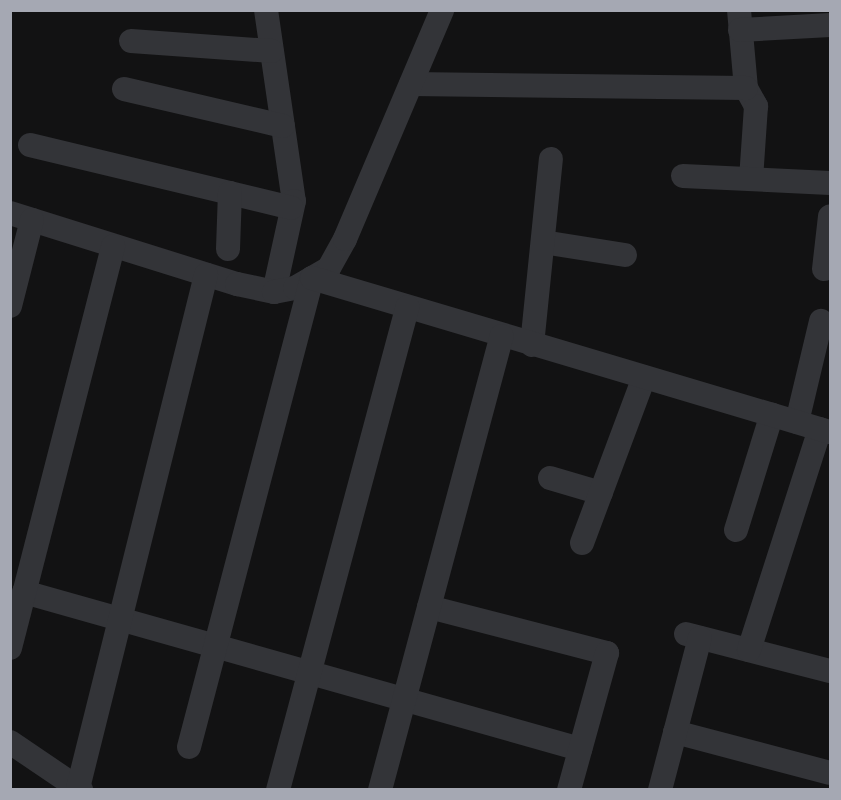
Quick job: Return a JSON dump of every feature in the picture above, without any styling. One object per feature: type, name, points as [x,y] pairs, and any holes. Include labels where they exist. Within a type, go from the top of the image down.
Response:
[{"type":"street","points":[[266,10],[294,201],[274,292]]},
{"type":"street","points":[[10,306],[21,217],[207,275],[274,292],[295,288],[329,268],[345,239],[442,10]]},
{"type":"street","points":[[751,178],[756,106],[746,88],[740,20],[831,25]]},
{"type":"street","points":[[131,40],[272,51]]},
{"type":"street","points":[[411,84],[746,88]]},
{"type":"street","points":[[124,88],[283,126]]},
{"type":"street","points":[[30,145],[292,208]]},
{"type":"street","points":[[532,345],[551,159]]},
{"type":"street","points":[[683,176],[831,183]]},
{"type":"street","points":[[228,249],[230,193]]},
{"type":"street","points":[[824,269],[831,216]]},
{"type":"street","points":[[543,242],[625,255]]},
{"type":"street","points":[[10,648],[113,246]]},
{"type":"street","points":[[10,742],[80,789],[120,619],[207,275]]},
{"type":"street","points":[[312,278],[825,431],[749,650]]},
{"type":"street","points":[[189,747],[312,278]]},
{"type":"street","points":[[278,789],[407,307]]},
{"type":"street","points":[[797,422],[821,321]]},
{"type":"street","points":[[380,789],[502,336]]},
{"type":"street","points":[[582,543],[644,377]]},
{"type":"street","points":[[736,530],[772,414]]},
{"type":"street","points":[[550,478],[601,494]]},
{"type":"street","points":[[24,592],[580,749]]},
{"type":"street","points":[[429,607],[606,653],[568,789]]},
{"type":"street","points":[[660,789],[675,732],[693,636],[831,670]]},
{"type":"street","points":[[675,732],[831,773]]}]
